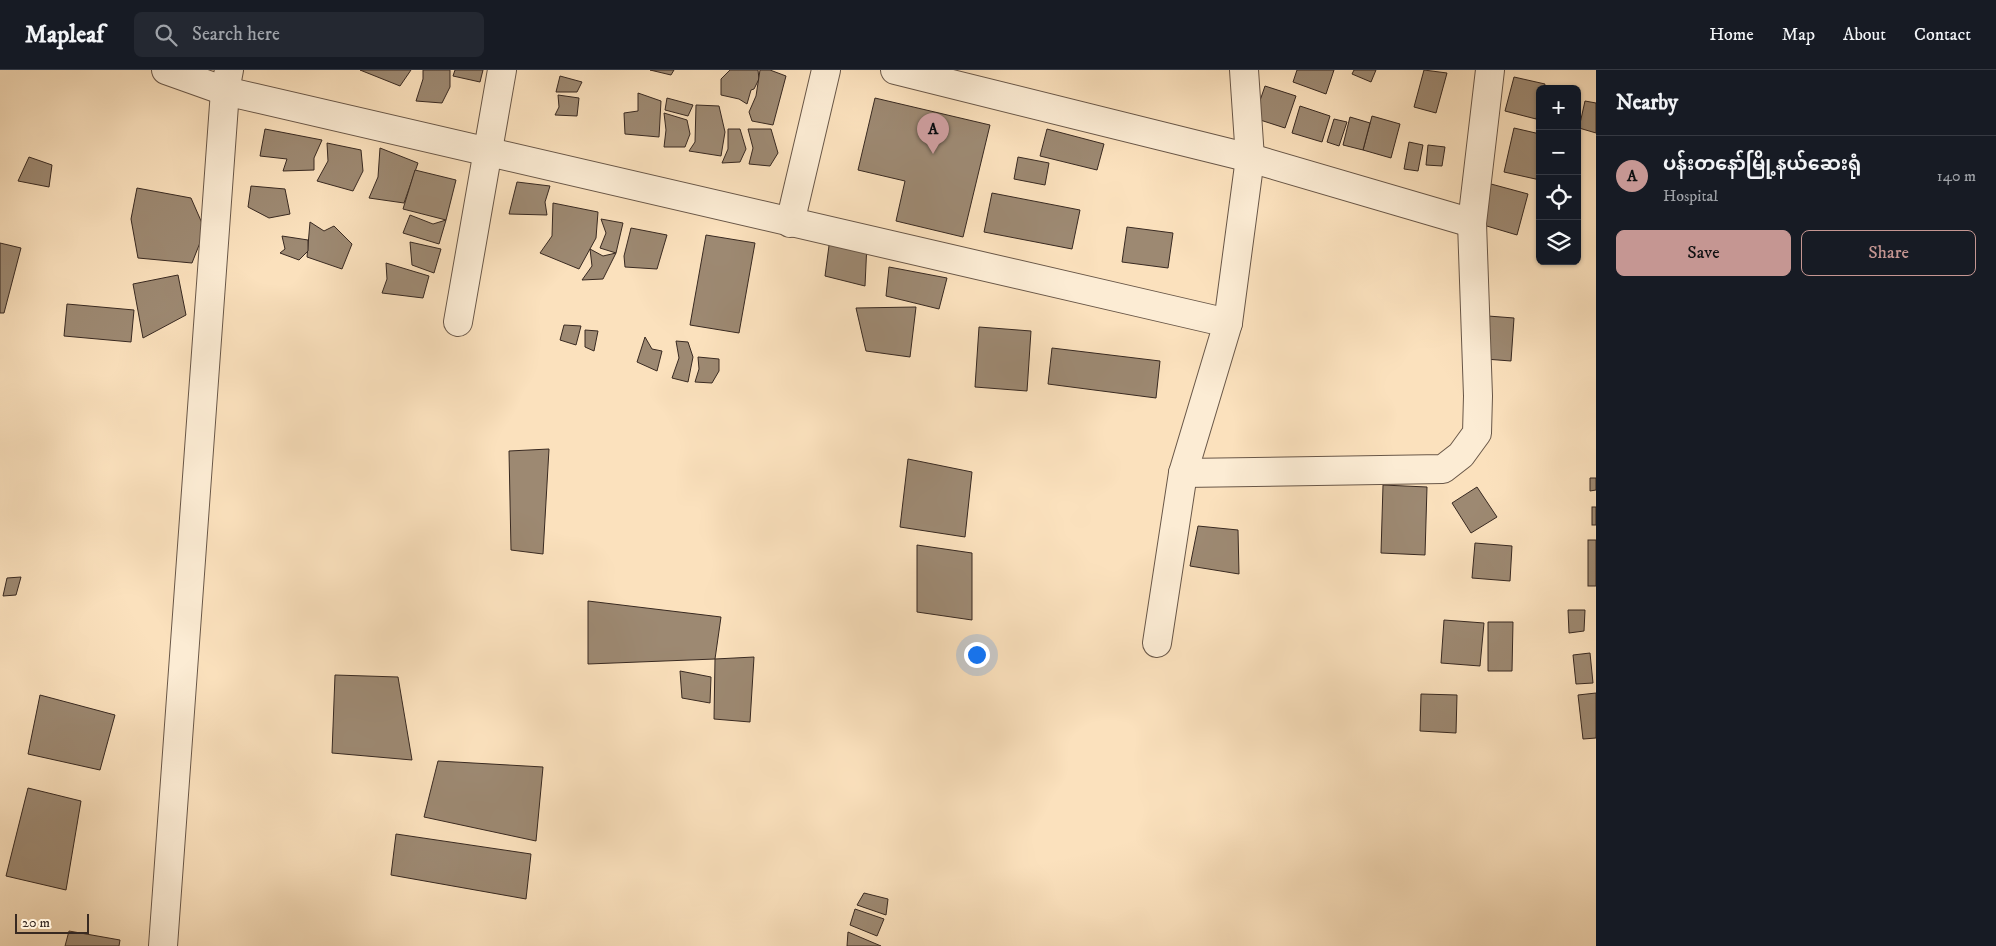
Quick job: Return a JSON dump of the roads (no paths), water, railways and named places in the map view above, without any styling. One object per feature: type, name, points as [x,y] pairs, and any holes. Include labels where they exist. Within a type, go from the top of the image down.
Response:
[{"type":"street","points":[[166,70],[227,80],[487,152],[1228,323]]},
{"type":"street","points":[[458,322],[502,70]]},
{"type":"street","points":[[790,223],[826,70]]},
{"type":"street","points":[[894,70],[1250,158],[1472,223]]},
{"type":"street","points":[[1157,643],[1183,473],[1228,323],[1250,158],[1244,70]]},
{"type":"street","points":[[1183,473],[1443,468],[1461,455],[1477,433],[1478,396],[1472,223],[1490,70]]},
{"type":"street","points":[[163,946],[227,80]]},
{"type":"place","name":"ပန်းတနော်မြို့နယ်ဆေးရုံ","points":[[933,154]]}]
